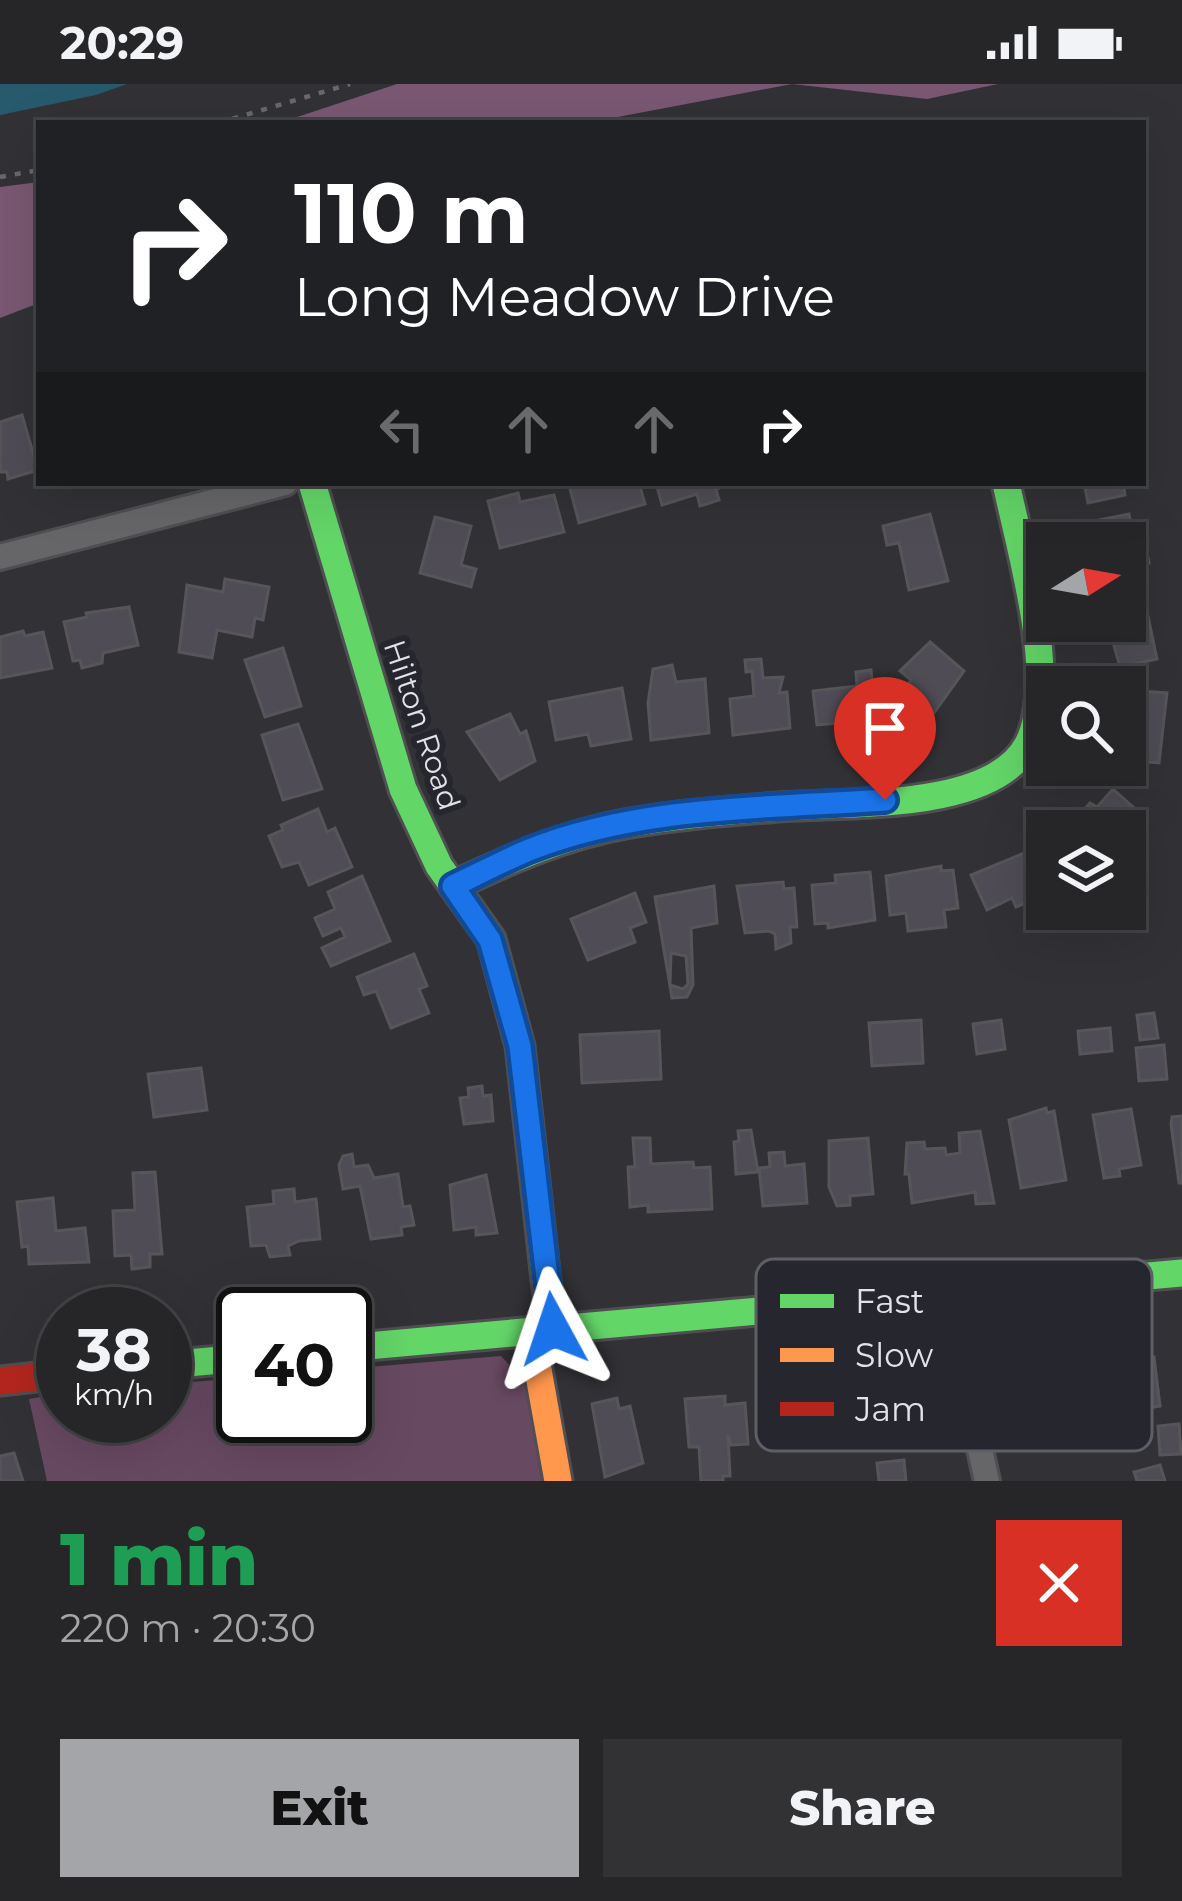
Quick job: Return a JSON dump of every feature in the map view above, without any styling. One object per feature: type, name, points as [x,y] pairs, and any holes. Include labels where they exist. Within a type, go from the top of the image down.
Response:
[{"type":"street","points":[[0,557],[273,486]]},
{"type":"street","name":"Hilton Road","points":[[313,486],[403,789],[439,866],[490,940],[520,1046],[553,1329],[537,1364],[558,1481]]},
{"type":"street","points":[[453,886],[531,849],[620,825],[722,810],[926,797],[974,783],[1022,754],[1031,740],[1039,699],[1032,617],[1007,486]]},
{"type":"street","points":[[1152,1276],[1182,1273]]},
{"type":"street","points":[[372,1346],[756,1310]]},
{"type":"street","points":[[0,1381],[36,1377]]},
{"type":"street","points":[[980,1451],[987,1481]]},
{"type":"path","points":[[228,120],[350,84]]},
{"type":"path","points":[[0,177],[36,171]]},
{"type":"shaded area","points":[[397,84],[792,84],[602,120],[288,120]]},
{"type":"shaded area","points":[[792,84],[998,84],[927,99]]},
{"type":"shaded area","points":[[36,182],[36,304],[0,318],[0,187]]},
{"type":"shaded area","points":[[501,1356],[523,1379],[546,1481],[47,1481],[39,1443],[192,1443],[192,1382],[216,1380],[216,1443],[372,1443],[372,1367]]},
{"type":"shaded area","points":[[36,1398],[36,1431],[29,1399]]},
{"type":"water","points":[[0,84],[127,84],[0,115]]},
{"type":"building","points":[[22,415],[36,471],[8,479],[7,472],[0,472],[0,422]]},
{"type":"building","points":[[569,486],[640,486],[645,504],[579,523]]},
{"type":"building","points":[[657,486],[725,486],[716,489],[719,500],[700,506],[697,494],[662,505]]},
{"type":"building","points":[[1085,486],[1124,486],[1125,495],[1088,503]]},
{"type":"building","points":[[518,493],[520,502],[554,495],[564,532],[500,548],[488,501]]},
{"type":"building","points":[[930,514],[948,581],[909,590],[899,543],[887,545],[883,526]]},
{"type":"building","points":[[1129,514],[1131,522],[1089,522]]},
{"type":"building","points":[[435,517],[471,526],[461,565],[476,569],[471,587],[420,573]]},
{"type":"building","points":[[225,579],[269,587],[263,620],[255,618],[252,637],[217,630],[212,658],[179,652],[187,585],[223,592]]},
{"type":"building","points":[[129,607],[138,645],[103,653],[102,663],[82,668],[80,660],[73,661],[64,622],[87,617],[86,613]]},
{"type":"building","points":[[1146,607],[1157,659],[1120,666],[1113,642],[1146,642]]},
{"type":"building","points":[[23,631],[25,636],[43,632],[52,668],[0,678],[0,637]]},
{"type":"building","points":[[930,642],[964,671],[931,717],[902,691],[911,680],[900,671]]},
{"type":"building","points":[[283,648],[301,706],[265,717],[245,660]]},
{"type":"building","points":[[761,659],[763,678],[783,677],[779,693],[787,692],[790,728],[733,735],[730,699],[754,696],[752,671],[746,672],[745,660]]},
{"type":"building","points":[[672,665],[676,682],[705,679],[709,733],[651,740],[648,703],[653,669]]},
{"type":"building","points":[[871,670],[876,720],[817,725],[813,691],[857,686],[856,672]]},
{"type":"building","points":[[622,688],[631,739],[591,746],[588,734],[556,740],[549,702]]},
{"type":"building","points":[[1146,691],[1167,693],[1159,763],[1146,762]]},
{"type":"building","points":[[510,714],[520,734],[526,731],[535,761],[500,780],[467,732]]},
{"type":"building","points":[[298,724],[322,789],[283,800],[262,735]]},
{"type":"building","points":[[1113,789],[1136,810],[1084,810],[1090,803],[1097,807]]},
{"type":"building","points":[[318,809],[327,832],[335,828],[352,867],[309,885],[299,862],[282,867],[269,836],[283,830],[281,825]]},
{"type":"building","points":[[1026,852],[1026,903],[1016,907],[1012,898],[987,910],[971,875]]},
{"type":"building","points":[[941,866],[941,871],[953,870],[958,908],[944,910],[946,927],[908,931],[906,913],[890,915],[886,876]]},
{"type":"building","points":[[870,872],[875,920],[828,928],[828,923],[815,924],[812,885],[836,883],[835,875]]},
{"type":"building","points":[[362,876],[390,941],[331,966],[322,948],[345,937],[341,928],[323,936],[315,918],[335,909],[328,892]]},
{"type":"building","points":[[783,882],[784,889],[794,888],[797,927],[790,927],[791,943],[776,949],[775,934],[745,933],[737,886]]},
{"type":"building","points":[[714,886],[717,923],[691,928],[693,985],[687,997],[672,998],[655,897]],"holes":[[[671,953],[686,956],[688,984],[683,989],[670,985]]]},
{"type":"building","points":[[635,893],[646,922],[630,928],[635,942],[588,960],[571,919]]},
{"type":"building","points":[[414,954],[427,986],[419,989],[429,1013],[391,1028],[376,991],[364,995],[357,977]]},
{"type":"building","points":[[1154,1013],[1158,1038],[1140,1040],[1137,1015]]},
{"type":"building","points":[[921,1020],[923,1063],[872,1066],[869,1023]]},
{"type":"building","points":[[1001,1020],[1005,1049],[977,1054],[973,1024]]},
{"type":"building","points":[[1110,1028],[1112,1051],[1080,1054],[1078,1031]]},
{"type":"building","points":[[659,1031],[661,1079],[582,1083],[580,1035]]},
{"type":"building","points":[[1164,1045],[1167,1079],[1139,1081],[1136,1048]]},
{"type":"building","points":[[201,1068],[207,1110],[154,1117],[148,1074]]},
{"type":"building","points":[[482,1086],[483,1096],[491,1095],[493,1121],[464,1124],[460,1098],[469,1097],[468,1088]]},
{"type":"building","points":[[1046,1108],[1047,1113],[1054,1111],[1066,1180],[1021,1188],[1009,1120]]},
{"type":"building","points":[[1131,1109],[1141,1165],[1104,1178],[1093,1115]]},
{"type":"building","points":[[1182,1116],[1179,1183],[1171,1124],[1172,1117]]},
{"type":"building","points":[[751,1130],[758,1172],[736,1174],[734,1142],[739,1141],[738,1131]]},
{"type":"building","points":[[980,1131],[994,1203],[976,1204],[975,1192],[912,1203],[909,1174],[905,1174],[907,1143],[924,1142],[925,1149],[945,1148],[946,1155],[960,1153],[959,1133]]},
{"type":"building","points":[[633,1138],[650,1138],[651,1164],[693,1162],[694,1168],[710,1167],[712,1209],[648,1212],[648,1205],[630,1207],[628,1167],[635,1167]]},
{"type":"building","points":[[868,1138],[873,1194],[850,1196],[850,1205],[837,1206],[829,1187],[829,1141]]},
{"type":"building","points":[[784,1152],[785,1166],[804,1164],[807,1203],[763,1206],[759,1168],[770,1167],[769,1153]]},
{"type":"building","points":[[352,1154],[354,1167],[368,1165],[374,1178],[398,1174],[403,1207],[410,1206],[414,1225],[401,1227],[402,1235],[371,1239],[360,1186],[343,1189],[339,1165],[343,1156]]},
{"type":"building","points":[[155,1172],[162,1254],[150,1254],[150,1267],[132,1269],[131,1255],[115,1256],[113,1211],[135,1210],[133,1173]]},
{"type":"building","points":[[486,1175],[497,1233],[476,1235],[476,1227],[454,1230],[450,1185]]},
{"type":"building","points":[[294,1189],[295,1202],[316,1199],[320,1239],[299,1241],[288,1246],[290,1255],[270,1257],[266,1245],[251,1246],[247,1207],[274,1204],[273,1191]]},
{"type":"building","points":[[53,1198],[56,1231],[85,1228],[89,1262],[29,1264],[28,1246],[22,1247],[17,1202]]},
{"type":"building","points":[[1152,1357],[1160,1406],[1152,1407]]},
{"type":"building","points":[[725,1396],[725,1405],[745,1403],[748,1444],[731,1445],[728,1435],[730,1476],[723,1476],[723,1481],[701,1481],[699,1447],[689,1447],[685,1399]]},
{"type":"building","points":[[617,1398],[619,1409],[630,1406],[643,1463],[605,1477],[592,1404]]},
{"type":"building","points":[[1179,1424],[1181,1454],[1160,1455],[1158,1426]]},
{"type":"building","points":[[14,1453],[23,1481],[0,1481],[0,1456]]},
{"type":"building","points":[[904,1460],[906,1481],[879,1481],[877,1463]]},
{"type":"building","points":[[1160,1465],[1165,1481],[1137,1481],[1134,1472]]},
{"type":"traffic: fast","points":[[313,486],[403,789],[439,866],[491,939],[520,1046],[546,1280]]},
{"type":"traffic: fast","points":[[453,886],[537,849],[602,829],[721,812],[915,799],[983,782],[1010,766],[1028,744],[1040,686],[1028,578],[1007,486]]},
{"type":"traffic: fast","points":[[1152,1276],[1182,1273]]},
{"type":"traffic: fast","points":[[372,1346],[756,1311]]},
{"type":"traffic: fast","points":[[192,1363],[216,1360]]},
{"type":"traffic: slow","points":[[546,1280],[552,1329],[537,1364],[558,1481]]},
{"type":"traffic: jam","points":[[0,1381],[36,1377]]},
{"type":"route","points":[[553,1329],[520,1046],[490,940],[453,886],[531,849],[620,825],[722,810],[885,800]]}]
